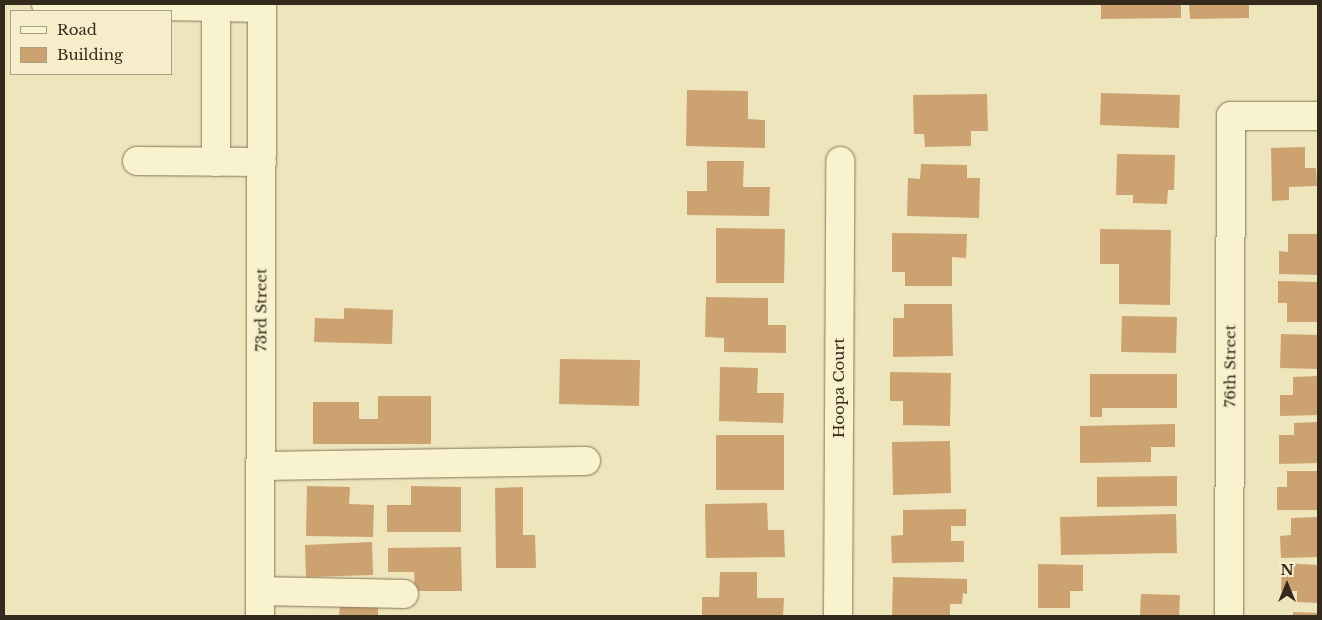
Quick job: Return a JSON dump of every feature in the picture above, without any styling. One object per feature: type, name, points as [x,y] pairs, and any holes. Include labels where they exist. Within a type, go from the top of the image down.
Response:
[{"type":"street","points":[[46,4],[262,6]]},
{"type":"street","name":"73rd Street","points":[[260,604],[262,6]]},
{"type":"street","points":[[216,7],[216,162]]},
{"type":"street","name":"76th Street","points":[[1229,616],[1231,116],[1318,116]]},
{"type":"street","points":[[136,161],[262,162]]},
{"type":"street","name":"Hoopa Court","points":[[838,616],[840,161]]},
{"type":"street","points":[[261,466],[586,461]]},
{"type":"street","points":[[260,604],[404,594]]},
{"type":"building","points":[[1101,4],[1181,4],[1181,18],[1101,19]]},
{"type":"building","points":[[1189,4],[1249,4],[1249,18],[1190,19]]},
{"type":"building","points":[[687,90],[748,91],[748,119],[765,120],[765,148],[686,146]]},
{"type":"building","points":[[1101,93],[1180,95],[1179,128],[1100,125]]},
{"type":"building","points":[[987,94],[988,131],[971,131],[971,146],[925,147],[924,134],[914,134],[913,95]]},
{"type":"building","points":[[1305,147],[1305,168],[1316,168],[1317,186],[1289,187],[1289,200],[1272,201],[1271,148]]},
{"type":"building","points":[[1117,154],[1175,155],[1174,190],[1168,190],[1167,204],[1133,203],[1133,195],[1116,195]]},
{"type":"building","points":[[707,161],[744,161],[743,187],[770,187],[769,216],[687,215],[687,191],[707,191]]},
{"type":"building","points":[[921,164],[967,165],[967,178],[980,178],[979,218],[907,216],[908,178],[920,179]]},
{"type":"building","points":[[716,228],[785,229],[784,283],[716,283]]},
{"type":"building","points":[[1100,229],[1171,230],[1170,305],[1119,304],[1119,264],[1100,264]]},
{"type":"building","points":[[892,233],[967,234],[966,258],[952,257],[952,286],[905,286],[905,272],[892,272]]},
{"type":"building","points":[[1288,234],[1318,234],[1318,275],[1279,274],[1279,251],[1288,252]]},
{"type":"building","points":[[1278,281],[1318,282],[1318,322],[1287,322],[1287,303],[1278,303]]},
{"type":"building","points":[[706,297],[768,298],[768,325],[786,325],[786,353],[724,352],[724,338],[705,337]]},
{"type":"building","points":[[904,304],[952,304],[953,356],[893,357],[893,318],[904,318]]},
{"type":"building","points":[[344,308],[393,310],[392,344],[314,342],[315,318],[344,319]]},
{"type":"building","points":[[1122,316],[1177,317],[1176,353],[1121,352]]},
{"type":"building","points":[[1281,334],[1318,335],[1318,369],[1280,368]]},
{"type":"building","points":[[560,359],[640,360],[639,406],[559,404]]},
{"type":"building","points":[[720,367],[758,368],[757,393],[784,393],[783,423],[719,421]]},
{"type":"building","points":[[890,372],[951,373],[950,426],[903,425],[903,401],[890,401]]},
{"type":"building","points":[[1090,374],[1177,374],[1177,408],[1102,408],[1102,417],[1090,417]]},
{"type":"building","points":[[1318,376],[1318,415],[1280,416],[1280,395],[1293,395],[1293,377]]},
{"type":"building","points":[[378,396],[431,396],[431,444],[313,444],[313,402],[359,402],[359,419],[378,419]]},
{"type":"building","points":[[1318,422],[1318,463],[1279,464],[1279,435],[1294,435],[1294,423]]},
{"type":"building","points":[[1175,424],[1175,447],[1151,447],[1151,462],[1080,463],[1080,426]]},
{"type":"building","points":[[716,435],[784,435],[784,490],[716,490]]},
{"type":"building","points":[[950,441],[951,493],[893,495],[892,442]]},
{"type":"building","points":[[1287,471],[1318,471],[1318,510],[1277,510],[1277,487],[1287,487]]},
{"type":"building","points":[[1177,476],[1177,506],[1097,507],[1097,477]]},
{"type":"building","points":[[307,486],[350,487],[349,504],[374,505],[373,537],[306,536]]},
{"type":"building","points":[[411,486],[461,487],[461,532],[387,532],[387,505],[411,505]]},
{"type":"building","points":[[523,487],[523,535],[535,535],[536,568],[496,568],[495,488]]},
{"type":"building","points":[[767,503],[768,530],[784,530],[785,557],[706,558],[705,504]]},
{"type":"building","points":[[966,509],[966,526],[951,526],[951,541],[964,541],[964,562],[892,563],[891,536],[903,535],[903,510]]},
{"type":"building","points":[[1176,514],[1177,553],[1061,555],[1060,517]]},
{"type":"building","points":[[1318,517],[1318,557],[1281,558],[1280,536],[1291,535],[1291,518]]},
{"type":"building","points":[[372,542],[373,575],[306,577],[305,545]]},
{"type":"building","points":[[461,547],[462,591],[415,591],[414,572],[388,572],[388,548]]},
{"type":"building","points":[[1282,563],[1318,565],[1318,603],[1297,602],[1297,591],[1281,591]]},
{"type":"building","points":[[1038,564],[1083,565],[1083,591],[1070,591],[1070,608],[1038,608]]},
{"type":"building","points":[[720,572],[757,572],[757,598],[784,598],[783,616],[702,616],[702,597],[719,597]]},
{"type":"building","points":[[893,577],[967,579],[967,594],[963,593],[962,604],[950,604],[950,616],[892,616]]},
{"type":"building","points":[[1141,594],[1180,595],[1179,616],[1140,616]]},
{"type":"building","points":[[340,606],[378,607],[378,616],[339,616]]},
{"type":"building","points":[[1293,612],[1318,613],[1318,616],[1293,616]]}]
